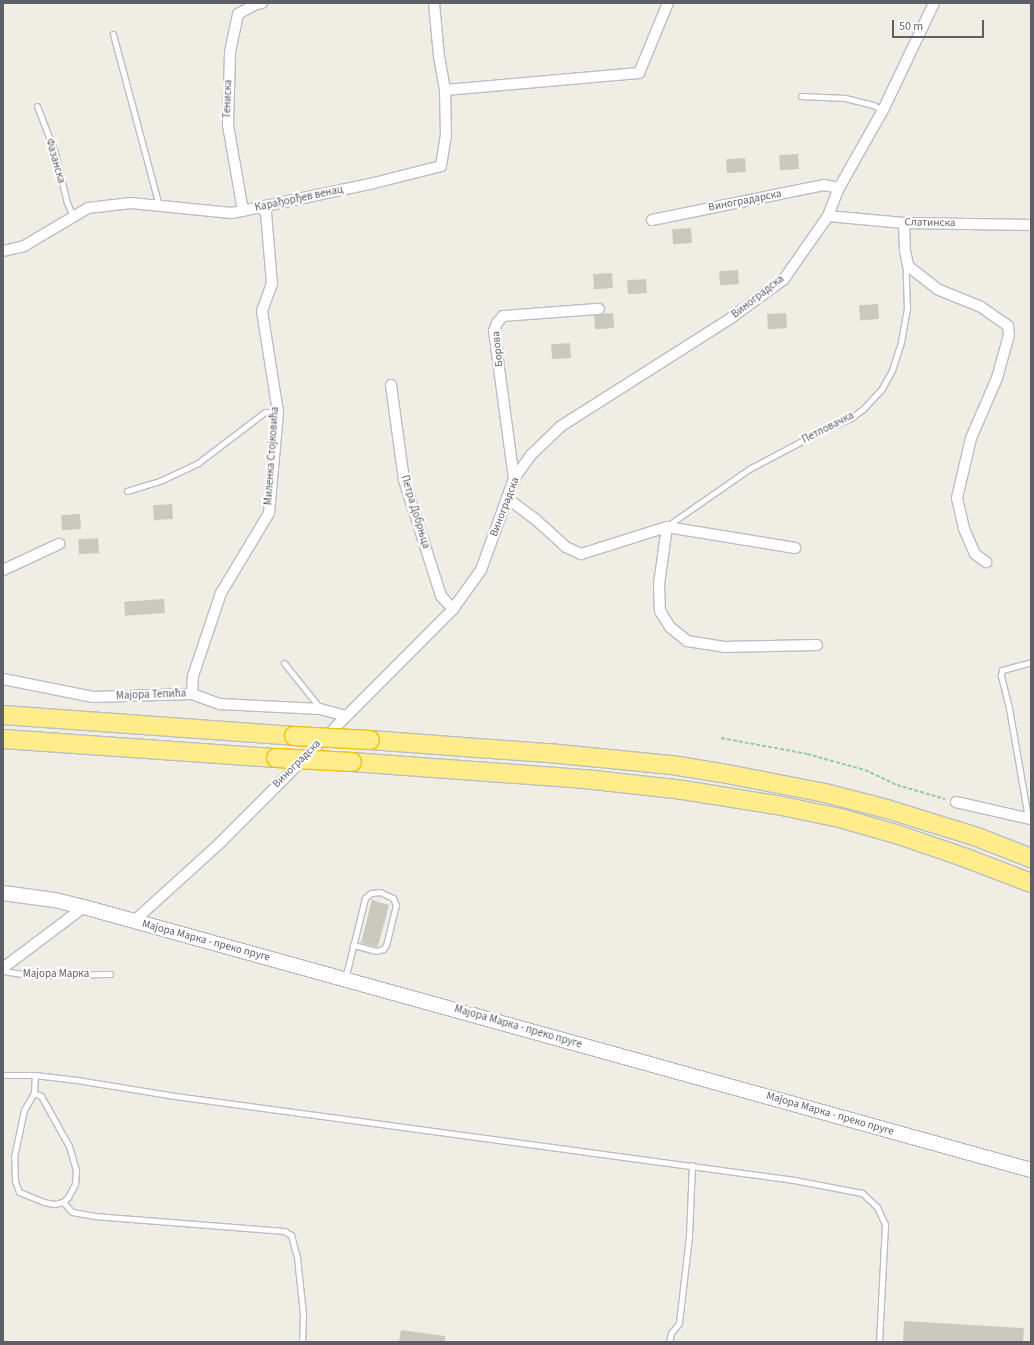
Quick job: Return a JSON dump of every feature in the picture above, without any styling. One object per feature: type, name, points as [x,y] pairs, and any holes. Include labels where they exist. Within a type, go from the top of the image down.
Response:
[{"type":"highway","points":[[3,715],[549,753],[672,766],[722,773],[825,793],[887,809],[977,837],[1031,858]]},
{"type":"highway","points":[[3,739],[352,762],[593,780],[683,790],[777,805],[840,818],[900,835],[1031,883]]},
{"type":"street","name":"Тениска","points":[[243,211],[228,125],[230,52],[238,14],[256,4],[262,3]]},
{"type":"street","name":"Карађорђев венац","points":[[3,251],[24,246],[88,208],[131,203],[232,213],[260,206],[306,198],[441,166],[446,136],[445,90],[439,56],[434,3]]},
{"type":"street","points":[[445,90],[639,73],[668,3]]},
{"type":"street","name":"Виноградска","points":[[134,921],[221,842],[453,609],[481,570],[514,479],[531,455],[561,426],[731,318],[784,279],[828,216],[838,188],[883,110],[934,3]]},
{"type":"street","name":"Виноградарска","points":[[652,220],[824,185],[838,188]]},
{"type":"street","name":"Миленка Стојковића","points":[[192,694],[193,676],[222,593],[268,513],[278,412],[262,311],[272,284],[266,213],[260,206]]},
{"type":"street","name":"Слатинска","points":[[828,216],[904,223],[1031,225]]},
{"type":"street","name":"Петловачка","points":[[904,223],[904,250],[908,266]]},
{"type":"street","points":[[908,266],[937,289],[981,307],[1008,326],[1009,335],[997,378],[971,438],[957,498],[964,529],[975,554],[986,562]]},
{"type":"street","name":"Борова","points":[[514,479],[494,331],[497,322],[503,316],[599,309]]},
{"type":"street","name":"Петра Добрњца","points":[[391,384],[404,480],[441,596],[453,609]]},
{"type":"street","name":"Петловачка","points":[[506,498],[534,518],[566,547],[581,554],[667,527],[795,548]]},
{"type":"street","points":[[667,527],[659,584],[660,611],[670,626],[687,641],[723,647],[817,645]]},
{"type":"street","points":[[3,570],[59,544]]},
{"type":"street","name":"Мајора Тепића","points":[[3,679],[93,697],[192,694],[220,704],[320,709],[346,716]]},
{"type":"street","points":[[956,802],[1030,819]]},
{"type":"street","name":"Мајора Марка - преко пруге","points":[[3,893],[55,900],[84,907],[1031,1170]]},
{"type":"street","name":"Мајора Марка","points":[[3,968],[84,907]]},
{"type":"lane","points":[[113,34],[159,206]]},
{"type":"lane","points":[[801,96],[845,98],[873,105],[883,110]]},
{"type":"lane","name":"Фазанска","points":[[37,106],[55,153],[67,203],[74,216]]},
{"type":"lane","name":"Петловачка","points":[[667,527],[749,469],[823,430],[851,418],[863,409],[881,390],[892,370],[901,342],[907,309],[906,271],[908,266]]},
{"type":"lane","points":[[127,491],[162,480],[198,464],[265,412],[278,412]]},
{"type":"lane","points":[[1030,819],[1010,708],[1001,675],[1002,670],[1031,662]]},
{"type":"lane","points":[[284,663],[320,709]]},
{"type":"lane","points":[[345,979],[367,895],[380,892],[393,898],[396,905],[386,945],[383,949],[376,951],[354,945]]},
{"type":"lane","name":"Мајора Марка","points":[[3,971],[27,975],[110,974]]},
{"type":"lane","points":[[3,1075],[35,1075],[77,1080],[174,1096],[692,1165],[846,1189],[862,1194],[877,1206],[885,1224],[879,1342]]},
{"type":"lane","points":[[34,1093],[41,1096],[69,1146],[76,1170],[75,1184],[68,1197],[62,1202],[54,1204],[44,1202],[19,1192],[15,1181],[14,1157],[24,1110],[34,1093],[35,1075]]},
{"type":"lane","points":[[669,1342],[671,1333],[679,1323],[689,1236],[692,1165]]},
{"type":"lane","points":[[62,1202],[72,1212],[94,1216],[284,1231],[292,1235],[297,1257],[302,1306],[302,1342]]},
{"type":"path","points":[[721,738],[806,754],[865,770],[897,785],[956,802]]},
{"type":"building","points":[[798,154],[799,169],[780,170],[779,155]]},
{"type":"building","points":[[745,158],[746,172],[727,173],[726,159]]},
{"type":"building","points":[[691,228],[692,243],[673,244],[672,229]]},
{"type":"building","points":[[738,270],[739,284],[720,285],[719,271]]},
{"type":"building","points":[[612,273],[613,288],[594,289],[593,274]]},
{"type":"building","points":[[646,279],[647,293],[628,294],[627,280]]},
{"type":"building","points":[[878,304],[879,319],[860,320],[859,305]]},
{"type":"building","points":[[613,313],[614,328],[595,329],[594,314]]},
{"type":"building","points":[[786,313],[787,328],[768,329],[767,314]]},
{"type":"building","points":[[570,343],[571,358],[552,359],[551,344]]},
{"type":"building","points":[[172,504],[173,519],[154,520],[153,505]]},
{"type":"building","points":[[80,514],[81,529],[62,530],[61,515]]},
{"type":"building","points":[[98,538],[99,553],[79,554],[78,539]]},
{"type":"building","points":[[164,599],[165,613],[125,616],[124,602]]},
{"type":"building","points":[[372,900],[389,905],[378,946],[376,947],[361,943]]},
{"type":"building","points":[[904,1321],[1024,1328],[1023,1342],[903,1342]]},
{"type":"building","points":[[401,1330],[445,1336],[445,1342],[399,1342]]}]
